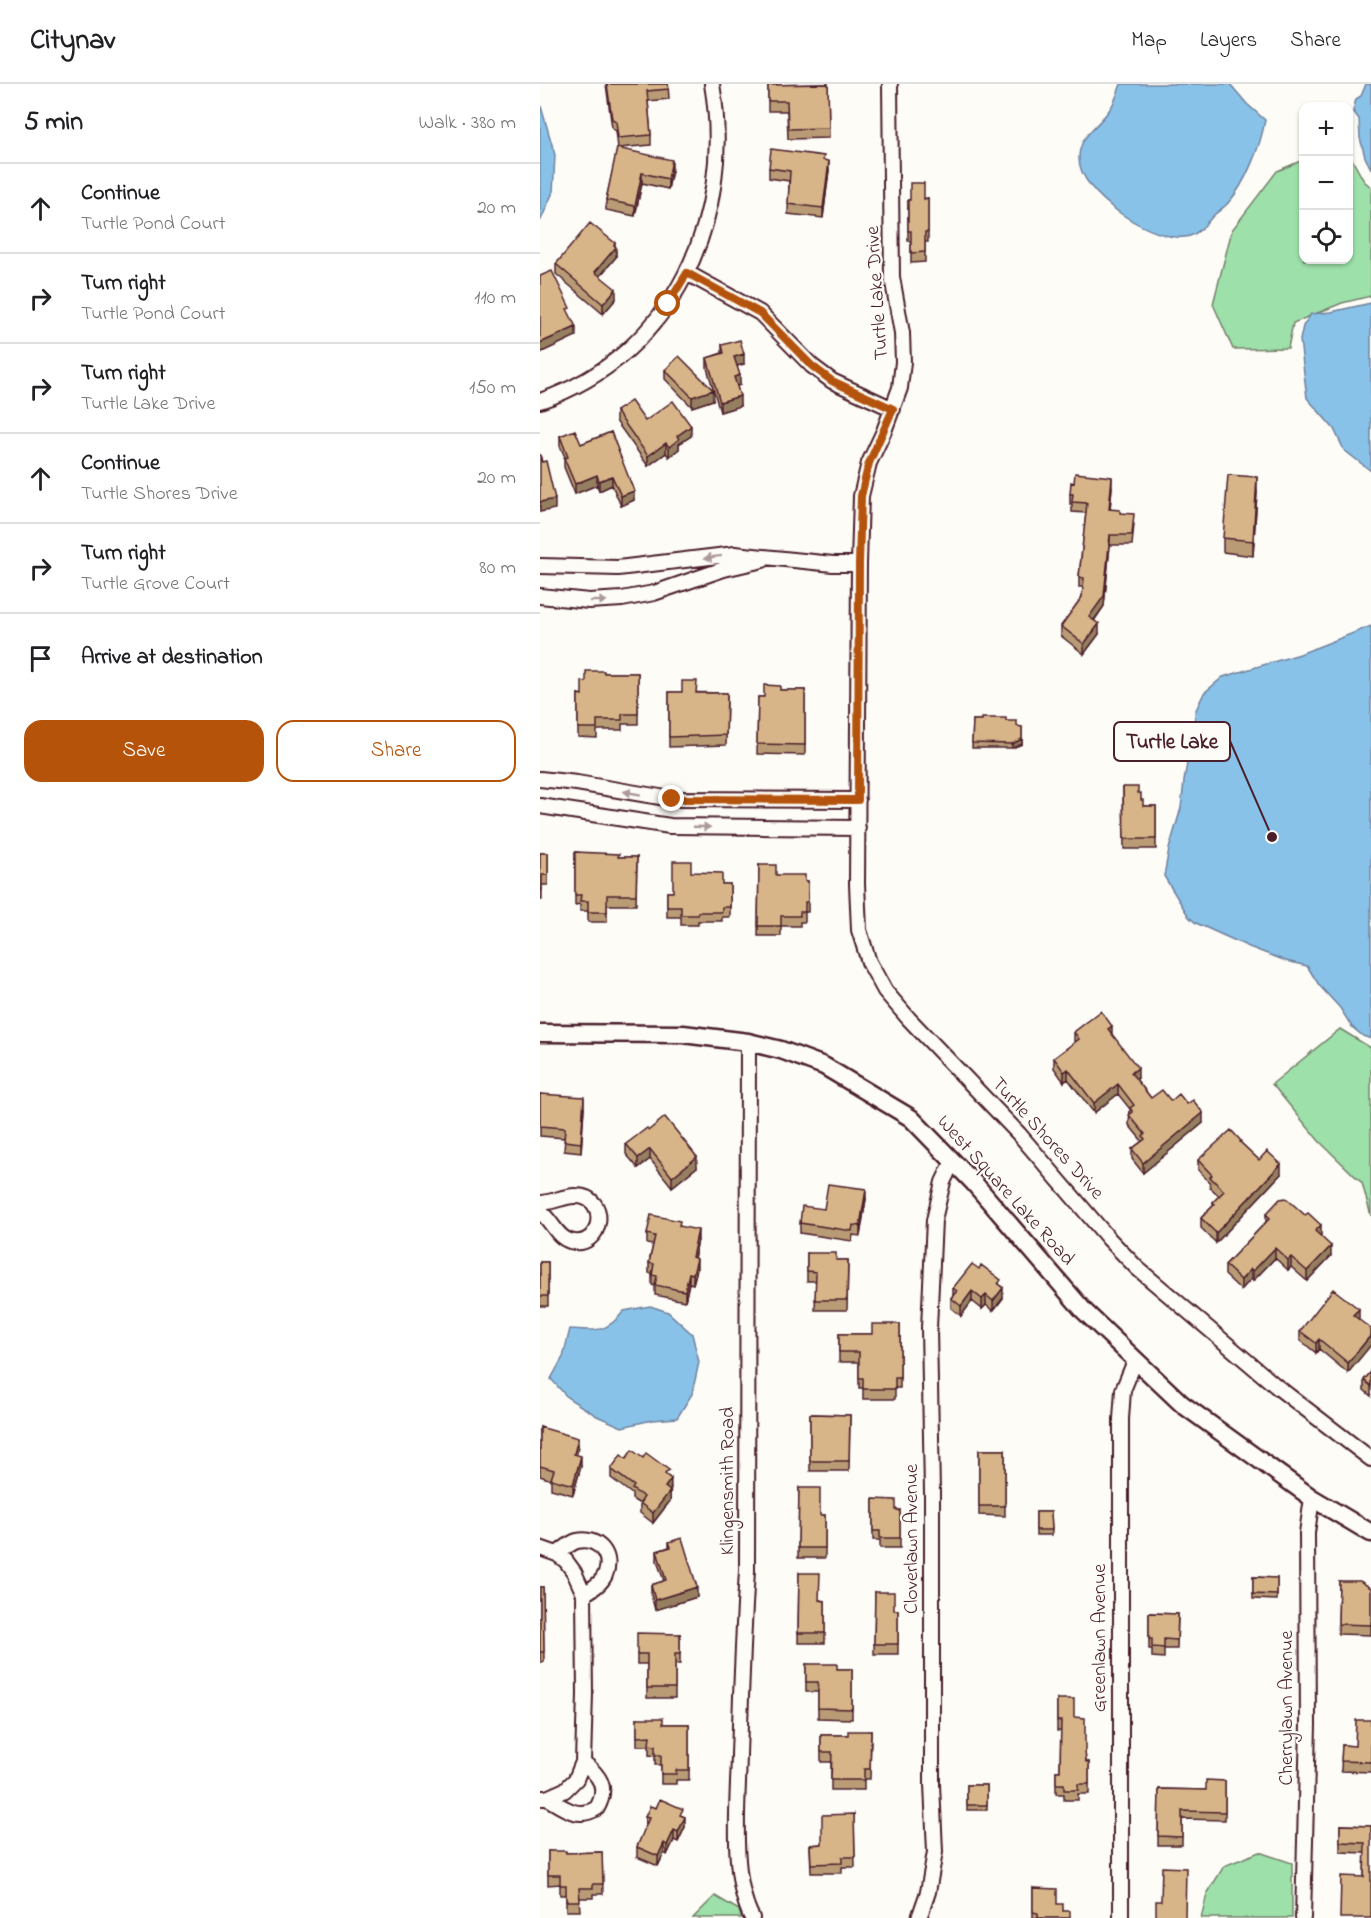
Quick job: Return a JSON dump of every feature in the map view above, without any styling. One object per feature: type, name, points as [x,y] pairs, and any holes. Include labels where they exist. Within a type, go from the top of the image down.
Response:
[{"type":"street","points":[[540,401],[585,381],[628,350],[668,304],[687,273],[707,218],[715,177],[716,129],[712,84]]},
{"type":"street","name":"Turtle Lake Drive","points":[[858,757],[859,564],[863,485],[869,463],[893,409],[903,373],[903,346],[892,266],[890,84]]},
{"type":"street","points":[[687,273],[760,313],[812,366],[832,381],[893,409]]},
{"type":"street","points":[[540,566],[618,568],[735,554],[833,564],[859,564]]},
{"type":"street","points":[[540,596],[581,601],[622,599],[654,593],[724,569],[771,558]]},
{"type":"street","name":"Turtle Shores Drive","points":[[858,757],[857,913],[869,962],[885,991],[1019,1134],[1109,1239],[1137,1268],[1276,1386],[1371,1459]]},
{"type":"street","points":[[540,779],[672,799],[858,800]]},
{"type":"street","points":[[670,826],[672,799]]},
{"type":"street","points":[[540,806],[670,826],[858,828]]},
{"type":"street","name":"West Square Lake Road","points":[[540,1033],[683,1034],[748,1042],[781,1050],[824,1066],[911,1118],[953,1161],[1084,1311],[1182,1404],[1312,1498],[1371,1533]]},
{"type":"street","name":"Klingensmith Road","points":[[748,1042],[747,1571],[741,1659],[737,1809],[740,1884],[752,1918]]},
{"type":"street","name":"Cloverlawn Avenue","points":[[919,1918],[928,1892],[935,1852],[932,1784],[932,1492],[929,1328],[934,1220],[942,1182],[953,1161]]},
{"type":"street","points":[[540,1203],[551,1203],[577,1196],[584,1197],[596,1205],[599,1212],[598,1226],[590,1238],[583,1241],[569,1241],[557,1232],[547,1216],[540,1212]]},
{"type":"street","name":"Greenlawn Avenue","points":[[1121,1918],[1121,1419],[1124,1390],[1135,1361]]},
{"type":"street","name":"Cherrylawn Avenue","points":[[1304,1918],[1308,1725],[1306,1545],[1312,1498]]},
{"type":"street","points":[[557,1554],[575,1542],[587,1540],[604,1550],[607,1559],[604,1578],[584,1594]]},
{"type":"street","points":[[540,1548],[557,1554],[574,1572],[584,1594],[583,1762],[576,1779],[565,1790],[544,1798]]},
{"type":"street","points":[[544,1798],[573,1814],[584,1814],[597,1808],[603,1793],[602,1782],[595,1772],[583,1762]]},
{"type":"green space","points":[[1353,161],[1364,181],[1371,187],[1371,296],[1342,303],[1293,323],[1288,348],[1233,349],[1213,304],[1232,230],[1277,171],[1299,162],[1299,264],[1353,264]]},
{"type":"green space","points":[[1340,1029],[1371,1048],[1371,1216],[1362,1183],[1319,1141],[1272,1084]]},
{"type":"green space","points":[[1259,1852],[1292,1863],[1292,1918],[1201,1918],[1207,1894],[1224,1866]]},
{"type":"green space","points":[[715,1896],[739,1910],[741,1918],[693,1918]]},
{"type":"water","points":[[1121,84],[1230,84],[1265,120],[1256,153],[1240,186],[1226,205],[1200,230],[1190,236],[1176,237],[1140,225],[1105,201],[1091,187],[1082,172],[1079,158],[1082,143],[1110,109]]},
{"type":"water","points":[[1366,84],[1371,84],[1371,169],[1360,138],[1359,119],[1353,111],[1356,99],[1361,96]]},
{"type":"water","points":[[540,103],[555,155],[553,192],[540,222]]},
{"type":"water","points":[[1371,303],[1371,471],[1344,450],[1334,429],[1307,398],[1300,340],[1303,326],[1311,314]]},
{"type":"water","points":[[1371,626],[1371,1039],[1352,1027],[1307,966],[1249,947],[1196,923],[1189,917],[1164,876],[1181,808],[1196,710],[1204,693],[1223,677],[1300,654]]},
{"type":"water","points":[[650,1306],[668,1312],[692,1334],[699,1362],[692,1394],[677,1418],[652,1420],[622,1427],[597,1416],[568,1398],[551,1379],[563,1357],[570,1329],[600,1329],[612,1323],[624,1311]]},
{"type":"building","points":[[607,84],[668,84],[669,89],[647,91],[651,135],[618,138],[616,121],[612,119]]},
{"type":"building","points":[[828,84],[829,128],[788,129],[787,101],[768,101],[768,85]]},
{"type":"building","points":[[617,148],[672,160],[668,179],[642,173],[635,206],[606,200]]},
{"type":"building","points":[[771,149],[824,156],[823,160],[829,161],[823,208],[788,204],[790,171],[769,168]]},
{"type":"building","points":[[910,183],[924,183],[924,199],[928,198],[928,232],[925,232],[925,252],[911,253],[911,231],[908,231]]},
{"type":"building","points":[[590,223],[615,243],[616,247],[595,272],[616,289],[603,304],[556,264]]},
{"type":"building","points":[[552,271],[570,308],[567,309],[576,327],[540,343],[540,276]]},
{"type":"building","points":[[740,340],[744,354],[734,357],[740,375],[734,377],[740,396],[720,402],[707,358],[724,353],[722,345]]},
{"type":"building","points":[[679,356],[713,390],[692,397],[665,370]]},
{"type":"building","points":[[631,401],[645,421],[673,401],[691,426],[677,436],[679,439],[669,447],[666,443],[648,456],[616,411]]},
{"type":"building","points":[[575,430],[581,444],[611,432],[634,491],[621,496],[612,476],[599,481],[597,475],[575,484],[564,458],[568,457],[560,436]]},
{"type":"building","points":[[540,454],[542,462],[546,461],[555,499],[540,502]]},
{"type":"building","points":[[1075,473],[1112,477],[1109,509],[1134,514],[1132,535],[1110,535],[1104,596],[1089,617],[1099,624],[1084,644],[1061,626],[1082,597],[1084,578],[1079,577],[1087,503],[1072,502],[1071,482],[1074,483]]},
{"type":"building","points":[[1228,475],[1257,477],[1253,541],[1223,538]]},
{"type":"building","points":[[586,671],[638,673],[638,714],[622,714],[622,720],[597,720],[597,728],[578,728],[578,694],[582,695],[582,681],[586,682]]},
{"type":"building","points":[[682,681],[697,681],[696,693],[727,693],[726,735],[669,737],[669,692],[682,692]]},
{"type":"building","points":[[764,685],[780,686],[780,690],[805,690],[805,745],[757,744],[758,697],[764,697]]},
{"type":"building","points":[[982,718],[1006,718],[1006,721],[1017,721],[1017,726],[1022,727],[1022,739],[1012,744],[972,743],[973,720],[982,720]]},
{"type":"building","points":[[1123,787],[1138,787],[1143,806],[1156,806],[1156,839],[1124,839]]},
{"type":"building","points":[[575,852],[637,857],[636,895],[607,895],[607,912],[588,912],[588,901],[580,901],[581,895],[575,895]]},
{"type":"building","points":[[540,853],[548,853],[548,875],[542,875],[542,890],[540,890]]},
{"type":"building","points":[[673,861],[691,861],[691,872],[722,873],[722,884],[730,884],[730,907],[722,907],[722,912],[681,915],[681,907],[667,907],[667,892],[673,892]]},
{"type":"building","points":[[759,865],[776,865],[776,875],[805,875],[805,881],[808,881],[808,902],[805,902],[805,912],[800,912],[800,916],[781,916],[781,926],[758,926]]},
{"type":"building","points":[[1101,1011],[1112,1026],[1108,1029],[1138,1068],[1131,1073],[1151,1098],[1162,1090],[1171,1101],[1179,1094],[1187,1104],[1193,1100],[1203,1113],[1143,1163],[1132,1149],[1145,1139],[1143,1136],[1145,1134],[1129,1115],[1133,1112],[1130,1108],[1134,1105],[1118,1084],[1094,1103],[1068,1069],[1064,1072],[1054,1058],[1079,1039],[1074,1032]]},
{"type":"building","points":[[540,1094],[584,1097],[581,1143],[564,1141],[565,1128],[540,1126]]},
{"type":"building","points":[[665,1117],[697,1157],[672,1177],[650,1149],[638,1158],[626,1144]]},
{"type":"building","points":[[1231,1130],[1259,1160],[1267,1151],[1281,1164],[1216,1233],[1201,1218],[1224,1191],[1198,1160]]},
{"type":"building","points":[[828,1184],[866,1189],[860,1226],[853,1225],[852,1231],[800,1223],[802,1206],[824,1209]]},
{"type":"building","points":[[1286,1198],[1305,1215],[1308,1213],[1321,1225],[1315,1231],[1331,1246],[1307,1271],[1291,1257],[1288,1260],[1275,1248],[1241,1280],[1225,1265],[1270,1218],[1266,1214],[1280,1199]]},
{"type":"building","points":[[651,1215],[680,1221],[679,1226],[698,1230],[692,1257],[697,1259],[693,1274],[689,1273],[685,1291],[655,1285],[657,1276],[652,1275],[654,1264],[649,1263],[655,1236],[647,1234]]},
{"type":"building","points":[[807,1253],[836,1253],[836,1260],[848,1260],[847,1300],[815,1300],[816,1272],[807,1271]]},
{"type":"building","points":[[540,1262],[548,1262],[548,1296],[540,1296]]},
{"type":"building","points":[[972,1264],[979,1269],[981,1265],[1001,1280],[998,1284],[1003,1288],[993,1301],[986,1295],[982,1299],[972,1291],[961,1306],[951,1298],[957,1291],[953,1288]]},
{"type":"building","points":[[1333,1289],[1359,1309],[1353,1315],[1371,1329],[1371,1335],[1348,1363],[1319,1339],[1316,1343],[1300,1331]]},
{"type":"building","points":[[872,1324],[900,1324],[900,1378],[895,1378],[895,1389],[863,1389],[863,1378],[859,1378],[859,1352],[839,1352],[839,1334],[872,1334]]},
{"type":"building","points":[[1371,1372],[1371,1386],[1364,1380]]},
{"type":"building","points":[[810,1414],[850,1415],[849,1461],[810,1461]]},
{"type":"building","points":[[540,1427],[578,1438],[574,1454],[581,1456],[573,1485],[551,1479],[554,1470],[540,1466]]},
{"type":"building","points":[[632,1450],[643,1458],[646,1453],[669,1470],[665,1474],[671,1479],[665,1487],[670,1491],[653,1513],[640,1503],[644,1497],[632,1489],[634,1486],[611,1469],[621,1455],[626,1459]]},
{"type":"building","points":[[979,1450],[1005,1450],[1005,1506],[979,1506]]},
{"type":"building","points":[[799,1488],[820,1488],[820,1515],[825,1515],[825,1548],[798,1548]]},
{"type":"building","points":[[873,1499],[896,1500],[896,1510],[900,1510],[900,1538],[880,1538],[880,1531],[873,1531]]},
{"type":"building","points":[[1036,1512],[1051,1512],[1052,1530],[1036,1530]]},
{"type":"building","points":[[682,1538],[697,1587],[655,1600],[651,1585],[666,1580],[657,1551],[671,1547],[669,1542]]},
{"type":"building","points":[[799,1573],[820,1573],[819,1600],[825,1601],[825,1633],[798,1633]]},
{"type":"building","points":[[1253,1577],[1277,1578],[1277,1595],[1253,1594]]},
{"type":"building","points":[[1339,1581],[1360,1581],[1371,1588],[1371,1625],[1338,1624]]},
{"type":"building","points":[[540,1587],[543,1587],[544,1652],[540,1652]]},
{"type":"building","points":[[875,1592],[894,1592],[894,1610],[898,1610],[898,1644],[874,1644]]},
{"type":"building","points":[[1149,1613],[1178,1614],[1177,1640],[1164,1639],[1164,1648],[1152,1647],[1152,1639],[1149,1639]]},
{"type":"building","points":[[637,1633],[680,1634],[680,1654],[675,1654],[675,1688],[647,1688],[647,1654],[637,1654]]},
{"type":"building","points":[[806,1664],[837,1664],[837,1669],[852,1669],[852,1709],[818,1708],[818,1682],[806,1682]]},
{"type":"building","points":[[1057,1699],[1074,1699],[1074,1717],[1085,1718],[1085,1751],[1086,1762],[1089,1762],[1089,1784],[1078,1784],[1078,1790],[1064,1790],[1064,1784],[1056,1784],[1056,1771],[1060,1771],[1061,1721],[1057,1721]]},
{"type":"building","points":[[637,1718],[663,1718],[663,1724],[689,1724],[689,1770],[676,1770],[676,1774],[661,1774],[661,1755],[655,1755],[655,1746],[649,1745],[650,1736],[637,1737]]},
{"type":"building","points":[[1356,1720],[1371,1720],[1371,1762],[1341,1761],[1342,1745],[1355,1746]]},
{"type":"building","points":[[848,1731],[871,1731],[870,1769],[864,1769],[864,1780],[831,1780],[832,1752],[821,1752],[821,1735],[848,1735]]},
{"type":"building","points":[[1206,1780],[1225,1781],[1225,1812],[1182,1811],[1182,1837],[1158,1836],[1159,1789],[1206,1790]]},
{"type":"building","points":[[967,1785],[987,1785],[987,1805],[967,1805]]},
{"type":"building","points":[[660,1799],[683,1809],[680,1815],[685,1817],[678,1832],[674,1830],[667,1845],[664,1843],[658,1856],[637,1847],[649,1818],[645,1817],[650,1806],[656,1808]]},
{"type":"building","points":[[854,1814],[855,1857],[842,1857],[842,1863],[811,1864],[810,1845],[822,1844],[822,1815]]},
{"type":"building","points":[[1340,1825],[1371,1826],[1371,1918],[1340,1918],[1341,1876],[1364,1877],[1365,1843],[1340,1842]]},
{"type":"building","points":[[548,1851],[602,1852],[603,1884],[593,1884],[593,1888],[579,1888],[580,1901],[566,1901],[566,1885],[560,1885],[560,1875],[548,1875]]},
{"type":"building","points":[[1162,1867],[1186,1868],[1185,1918],[1156,1918],[1156,1901],[1161,1901]]},
{"type":"building","points":[[1033,1888],[1057,1889],[1057,1904],[1063,1904],[1063,1911],[1070,1911],[1070,1918],[1038,1918],[1038,1913],[1033,1912]]},
{"type":"place","name":"Turtle Lake","points":[[1272,837]]},
{"type":"route","points":[[668,304],[687,273],[760,313],[812,366],[832,381],[893,409],[869,463],[861,496],[858,800],[672,799]]}]
